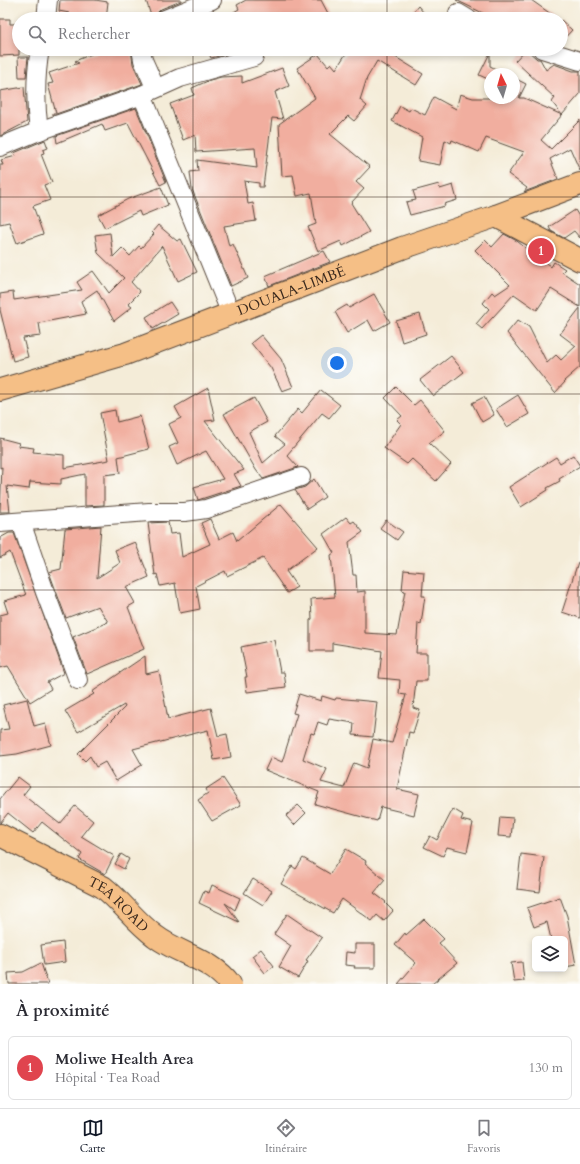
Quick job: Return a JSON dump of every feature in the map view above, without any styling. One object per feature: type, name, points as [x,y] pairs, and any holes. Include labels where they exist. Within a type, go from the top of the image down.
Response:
[{"type":"main road","name":"DOUALA-LIMBÉ","points":[[0,390],[125,354],[402,248],[496,216],[580,184]]},
{"type":"main road","points":[[496,216],[580,260]]},
{"type":"main road","name":"TEA ROAD","points":[[0,835],[103,887],[118,899],[154,936],[215,970],[230,984]]},
{"type":"street","points":[[47,12],[48,0]]},
{"type":"street","points":[[182,12],[212,0]]},
{"type":"street","points":[[39,56],[36,70],[36,108],[39,131]]},
{"type":"street","points":[[142,56],[149,91],[231,314]]},
{"type":"street","points":[[564,56],[580,61]]},
{"type":"street","points":[[0,147],[180,78],[254,57]]},
{"type":"street","points":[[0,523],[149,512],[185,512],[206,509],[301,477]]},
{"type":"street","points":[[21,522],[78,680]]},
{"type":"building","points":[[60,0],[95,0],[108,2],[107,12],[59,11]]},
{"type":"building","points":[[146,0],[181,0],[161,9],[158,12],[150,12]]},
{"type":"building","points":[[246,0],[321,0],[327,12],[234,12],[239,9],[237,5]]},
{"type":"building","points":[[456,0],[531,0],[548,12],[481,12]]},
{"type":"building","points":[[418,6],[423,12],[413,12]]},
{"type":"building","points":[[0,19],[10,19],[10,24],[12,24],[12,55],[0,56]]},
{"type":"building","points":[[568,26],[572,30],[568,34]]},
{"type":"building","points":[[87,56],[132,56],[133,64],[142,84],[53,115],[53,113],[56,113],[48,84],[53,83],[49,73],[79,63],[75,61]]},
{"type":"building","points":[[315,56],[320,56],[328,66],[331,63],[336,69],[344,56],[394,56],[423,74],[416,85],[377,61],[367,78],[360,100],[367,106],[354,121],[348,116],[330,134],[370,167],[356,182],[364,189],[351,203],[369,232],[343,246],[341,241],[318,251],[308,227],[316,224],[311,193],[297,196],[293,175],[282,176],[279,124],[315,98],[297,68]]},
{"type":"building","points":[[488,56],[490,56],[490,66],[494,68],[484,68],[484,77],[479,75]]},
{"type":"building","points":[[520,56],[534,56],[537,59],[540,59],[546,70],[554,64],[573,71],[580,71],[580,94],[562,115],[552,102],[555,98],[515,61]]},
{"type":"building","points":[[18,57],[28,57],[26,77],[19,77]]},
{"type":"building","points":[[282,68],[289,86],[275,92],[283,119],[272,118],[263,187],[259,187],[259,183],[244,181],[248,204],[253,203],[256,221],[224,226],[229,246],[233,244],[248,278],[231,286],[192,189],[190,172],[198,171],[197,160],[257,168],[255,148],[196,152],[195,135],[183,140],[170,104],[194,95],[192,88],[210,80],[221,77],[242,76],[242,83]]},
{"type":"building","points":[[520,81],[526,84],[520,96]]},
{"type":"building","points":[[24,87],[27,122],[0,136],[0,91]]},
{"type":"building","points":[[460,94],[473,98],[484,98],[484,104],[520,104],[520,98],[524,98],[562,115],[541,140],[551,149],[580,120],[580,171],[570,148],[550,159],[558,179],[524,192],[527,188],[508,174],[524,152],[486,138],[479,152],[452,140],[451,143],[445,140],[440,165],[418,161],[422,137],[392,121],[400,106],[409,111],[411,108],[425,115],[434,97],[456,109]]},
{"type":"building","points":[[136,108],[166,182],[160,185],[128,123],[105,131],[102,124],[57,143],[56,136]]},
{"type":"building","points":[[45,140],[48,148],[43,150],[44,153],[41,154],[52,182],[44,185],[50,200],[33,206],[43,234],[17,243],[9,222],[0,224],[0,165],[3,165],[1,160],[16,156],[14,153]]},
{"type":"building","points":[[439,184],[440,189],[453,185],[457,200],[444,204],[445,206],[410,215],[406,202],[416,200],[413,191]]},
{"type":"building","points":[[161,187],[168,205],[141,216],[139,211],[105,228],[98,215],[128,199]]},
{"type":"building","points":[[575,210],[580,218],[580,238],[574,231],[564,238],[551,231],[549,227]]},
{"type":"building","points":[[158,225],[177,241],[181,239],[197,272],[178,281],[162,246],[131,282],[140,292],[128,304],[132,307],[114,321],[97,290],[81,301],[86,314],[39,323],[41,336],[23,338],[28,357],[13,361],[0,310],[0,294],[13,292],[14,300],[82,290],[77,282],[93,271],[109,293],[124,278],[98,253],[95,235],[110,233],[113,257],[122,248],[130,256],[139,246],[141,248],[154,234],[152,232]]},
{"type":"building","points":[[504,234],[517,241],[529,251],[531,249],[551,267],[554,262],[565,269],[562,272],[580,284],[580,307],[551,289],[537,310],[514,294],[482,329],[476,324],[489,309],[483,303],[492,292],[495,295],[510,285],[475,250],[485,240],[492,247]]},
{"type":"building","points":[[324,251],[330,262],[269,286],[265,276]]},
{"type":"building","points":[[374,294],[390,322],[374,331],[368,320],[347,333],[335,312],[347,305],[349,308]]},
{"type":"building","points":[[170,302],[178,314],[153,329],[146,317]]},
{"type":"building","points":[[580,308],[580,367],[564,381],[565,382],[555,393],[507,333],[518,320],[529,327],[547,363],[556,355],[561,360],[576,346],[560,334]]},
{"type":"building","points":[[420,314],[426,334],[402,342],[396,321]]},
{"type":"building","points":[[261,335],[281,359],[293,387],[282,391],[271,368],[251,343]]},
{"type":"building","points":[[451,356],[464,372],[433,396],[420,380]]},
{"type":"building","points":[[396,387],[414,405],[420,400],[445,431],[429,443],[451,464],[436,481],[412,459],[407,464],[384,448],[401,424],[397,420],[402,416],[385,398]]},
{"type":"building","points":[[208,388],[215,420],[205,421],[244,470],[234,474],[241,486],[198,500],[194,487],[223,479],[206,451],[177,465],[169,447],[178,443],[169,424],[181,418],[175,407]]},
{"type":"building","points":[[321,390],[340,405],[329,418],[322,413],[287,455],[298,467],[263,479],[256,470],[224,414],[254,398],[267,422],[249,432],[263,463],[285,444],[275,436],[298,409],[302,413]]},
{"type":"building","points":[[518,395],[529,414],[507,427],[496,409]]},
{"type":"building","points":[[484,397],[494,415],[482,422],[472,403]]},
{"type":"building","points":[[115,410],[117,422],[140,416],[149,449],[118,457],[120,473],[104,475],[104,505],[85,506],[85,474],[61,479],[61,484],[30,482],[29,489],[7,486],[10,512],[0,512],[2,467],[0,468],[0,438],[19,443],[18,446],[34,448],[33,452],[64,455],[64,468],[109,460],[100,413]]},
{"type":"building","points":[[573,455],[580,466],[559,479],[560,481],[547,488],[548,490],[521,507],[509,487],[556,457],[560,463]]},
{"type":"building","points":[[314,479],[325,497],[307,509],[295,490],[305,487]]},
{"type":"building","points":[[281,504],[318,547],[286,571],[297,587],[287,593],[263,558],[227,576],[225,571],[196,586],[200,609],[180,613],[175,583],[160,586],[157,574],[155,575],[148,523],[168,522],[170,534],[179,533],[182,557],[210,544],[201,523],[210,519],[219,539],[233,532],[237,541]]},
{"type":"building","points":[[346,517],[351,523],[354,521],[363,532],[349,542],[353,575],[356,575],[357,592],[365,591],[365,633],[397,635],[405,591],[402,590],[404,570],[424,572],[422,596],[425,596],[421,624],[418,623],[416,653],[427,653],[427,681],[416,681],[413,708],[420,710],[413,733],[409,732],[397,789],[419,794],[414,815],[381,807],[377,821],[315,804],[319,792],[265,770],[271,757],[282,762],[297,714],[293,713],[299,694],[321,701],[322,696],[335,700],[336,698],[377,702],[373,737],[353,735],[354,723],[329,719],[327,725],[318,722],[314,734],[311,733],[303,759],[327,769],[321,782],[344,788],[354,763],[367,768],[373,739],[392,743],[406,695],[399,694],[400,680],[379,678],[382,651],[332,643],[332,651],[310,651],[310,620],[312,619],[311,599],[335,597],[331,555],[334,553],[323,534]]},
{"type":"building","points":[[386,520],[403,532],[397,540],[380,528]]},
{"type":"building","points":[[101,526],[97,578],[120,563],[115,550],[135,542],[149,577],[126,587],[135,603],[128,607],[144,649],[87,674],[73,637],[108,622],[98,606],[66,618],[49,572],[61,569],[65,529]]},
{"type":"building","points":[[9,533],[14,533],[64,673],[47,682],[51,689],[30,702],[8,666],[0,668],[0,615],[8,613],[4,601],[26,595],[10,552],[0,558],[0,538]]},
{"type":"building","points":[[578,562],[580,562],[580,618],[562,612]]},
{"type":"building","points":[[274,640],[280,672],[284,672],[286,687],[247,692],[245,677],[247,677],[241,647]]},
{"type":"building","points":[[145,656],[146,674],[159,671],[168,719],[211,708],[218,736],[227,734],[231,757],[214,760],[208,730],[133,749],[142,765],[116,781],[105,762],[96,767],[90,756],[85,761],[78,754],[125,707],[124,705],[78,732],[65,711],[94,694],[92,692]]},
{"type":"building","points":[[27,699],[34,726],[45,723],[51,745],[17,754],[0,756],[0,730],[9,729],[3,705]]},
{"type":"building","points":[[18,777],[30,786],[23,795],[60,824],[75,806],[93,821],[81,836],[114,856],[105,874],[79,859],[82,854],[42,822],[33,833],[8,813],[0,823],[0,799]]},
{"type":"building","points":[[223,778],[241,805],[212,821],[198,800],[208,793],[206,789]]},
{"type":"building","points":[[298,805],[306,813],[294,825],[286,816]]},
{"type":"building","points":[[453,809],[463,815],[461,820],[473,823],[467,852],[447,847],[443,856],[424,847],[430,836],[437,840]]},
{"type":"building","points":[[500,817],[513,818],[511,837],[498,836]]},
{"type":"building","points":[[346,849],[366,861],[365,863],[385,880],[374,893],[386,902],[385,903],[393,911],[384,921],[377,915],[372,921],[342,899],[333,913],[281,884],[292,866],[296,869],[303,858],[330,874]]},
{"type":"building","points":[[121,854],[129,859],[124,869],[115,864]]},
{"type":"building","points":[[521,854],[544,857],[540,892],[517,889]]},
{"type":"building","points":[[253,879],[272,891],[263,905],[244,893]]},
{"type":"building","points":[[212,885],[240,898],[235,910],[225,903],[239,922],[199,903],[204,891],[209,893]]},
{"type":"building","points":[[560,897],[567,916],[576,965],[568,966],[568,936],[550,936],[547,922],[534,927],[527,908]]},
{"type":"building","points":[[287,914],[322,938],[306,960],[308,961],[298,978],[279,967],[291,946],[274,934]]},
{"type":"building","points":[[424,919],[444,939],[439,943],[457,963],[432,984],[398,984],[416,963],[395,945],[405,933],[406,935]]},
{"type":"building","points":[[63,942],[65,962],[44,965],[41,945]]},
{"type":"building","points":[[355,944],[375,944],[375,968],[354,968],[355,966],[345,965],[346,952],[355,953]]},
{"type":"building","points":[[261,949],[274,966],[265,973],[252,956]]},
{"type":"building","points":[[522,962],[524,981],[514,982],[511,963]]},
{"type":"building","points":[[41,963],[48,984],[9,984],[8,973],[23,972]]},
{"type":"place","name":"Moliwe Health Area","points":[[541,251]]}]
